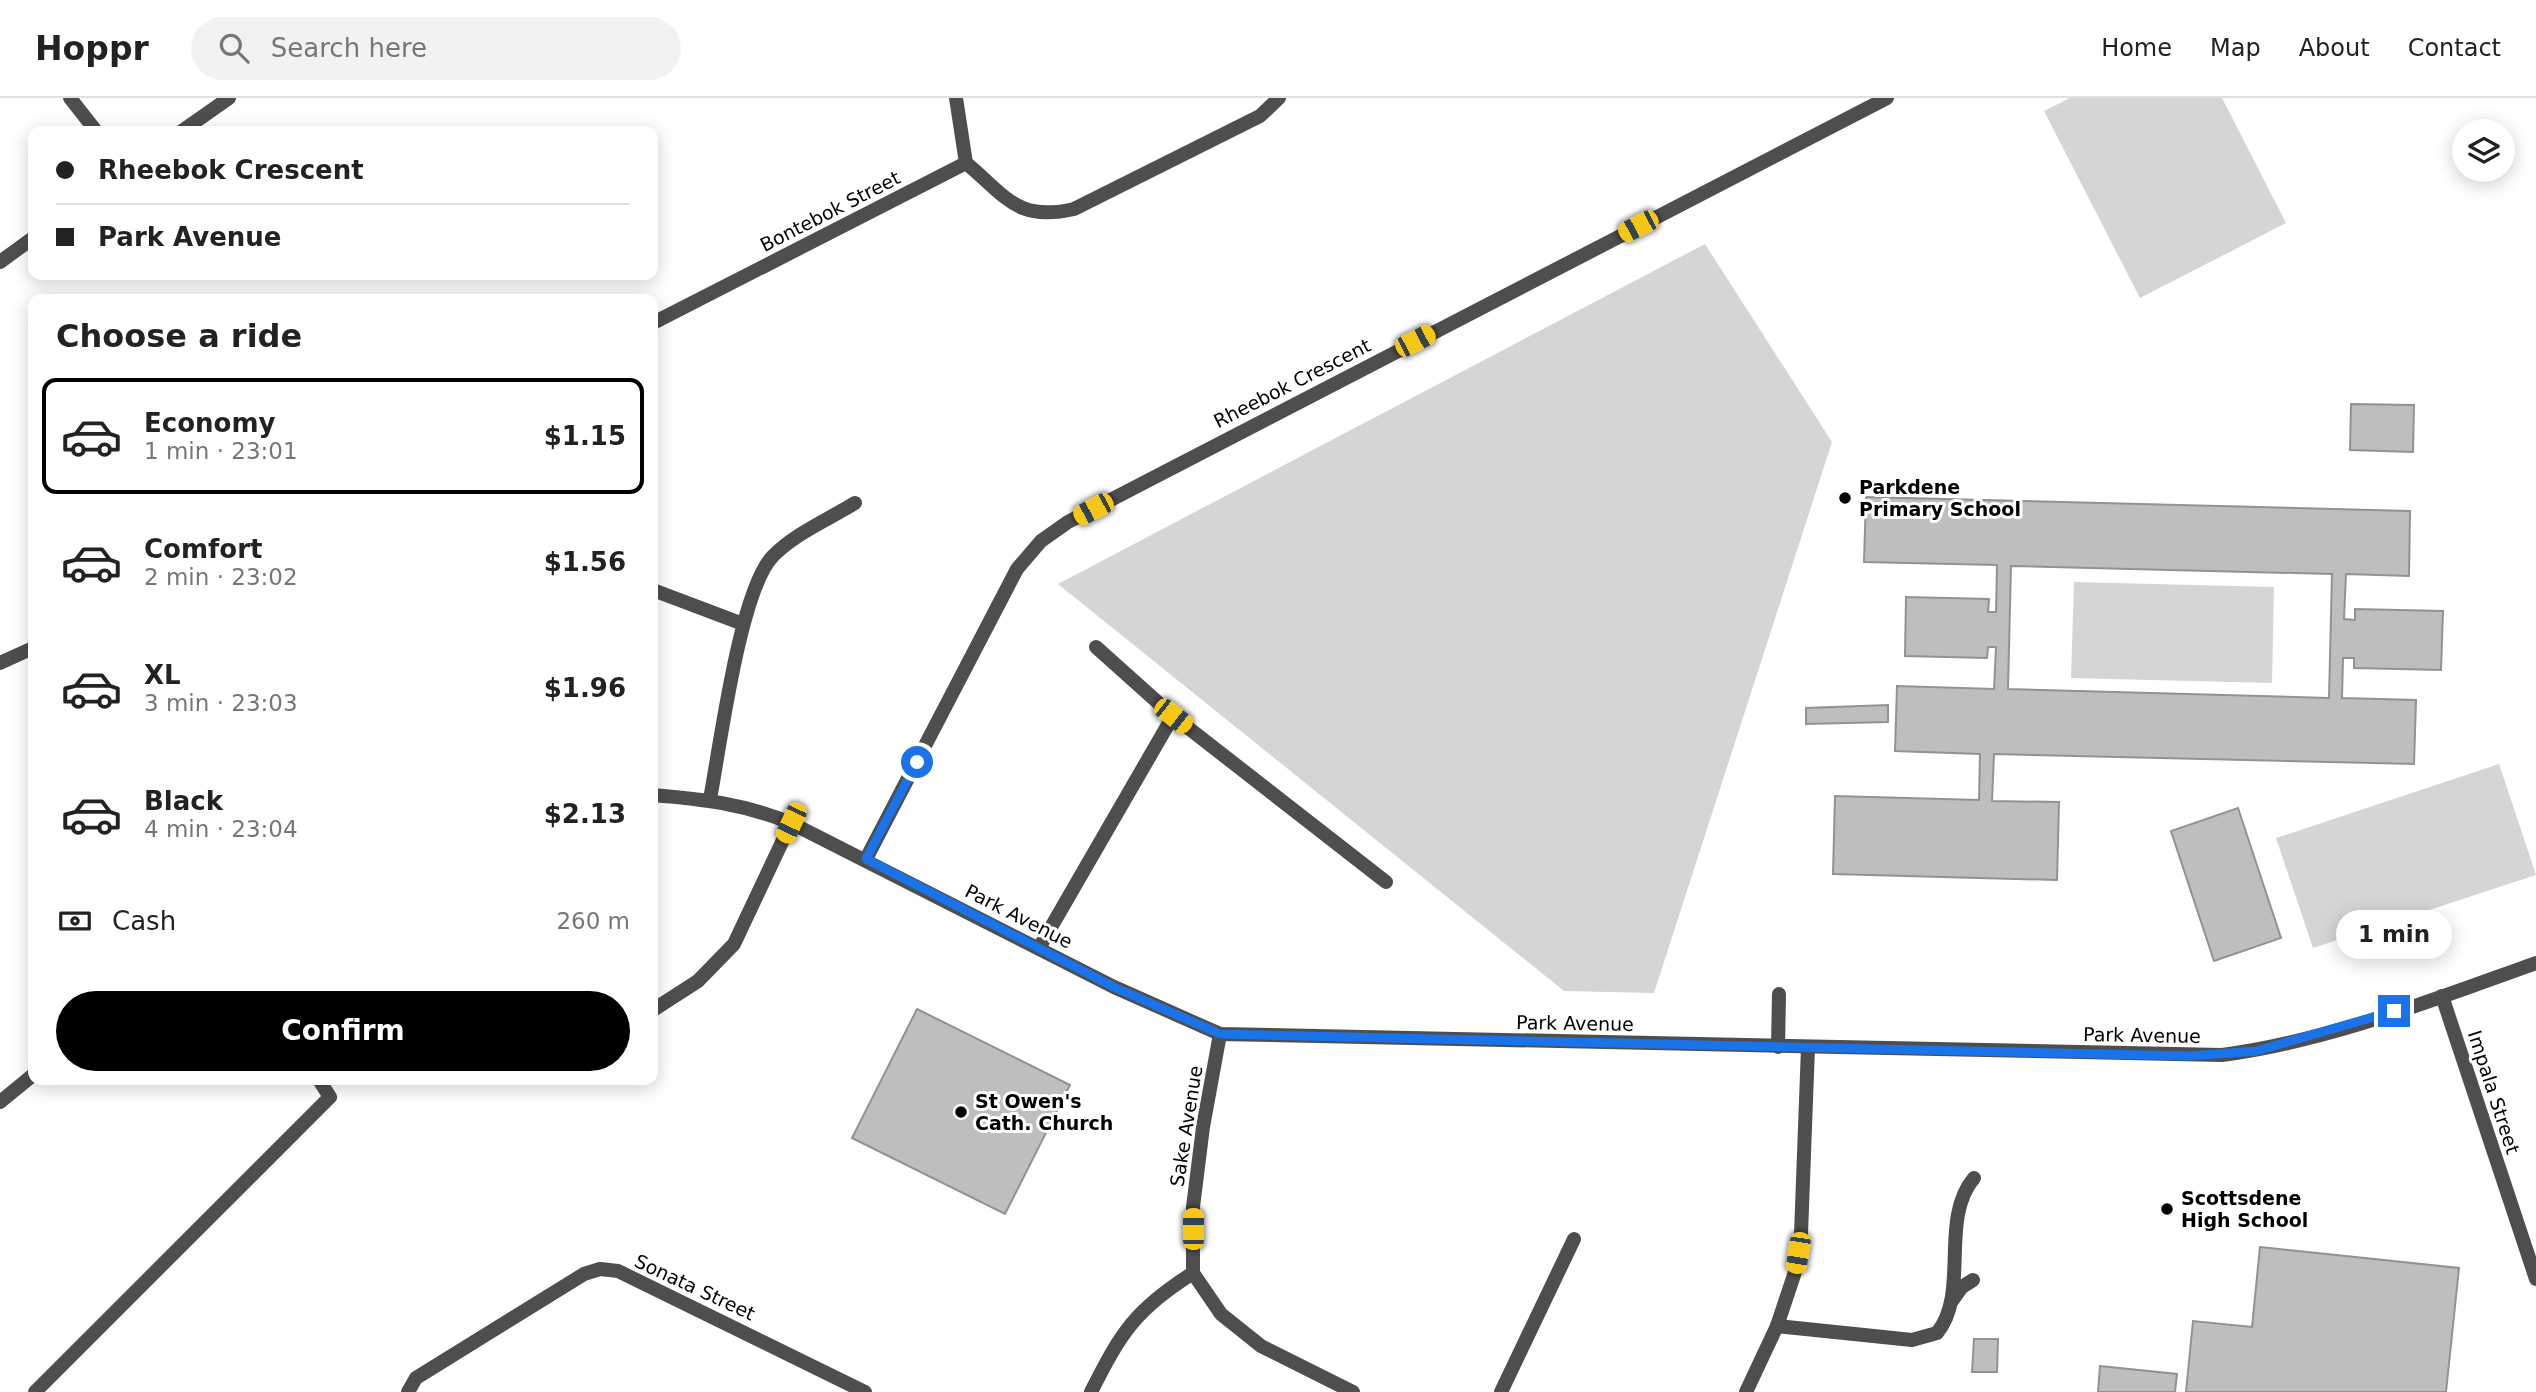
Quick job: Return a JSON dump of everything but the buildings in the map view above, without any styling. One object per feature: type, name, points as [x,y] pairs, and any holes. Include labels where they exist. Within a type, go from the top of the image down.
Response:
[{"type":"street","points":[[71,98],[92,126]]},
{"type":"street","points":[[189,126],[229,98]]},
{"type":"street","points":[[956,98],[966,163],[1023,210],[1040,215],[1074,209],[1247,122],[1279,98]]},
{"type":"street","name":"Rheebok Crescent","points":[[866,859],[1017,569],[1041,541],[1080,515],[1887,98]]},
{"type":"street","name":"Bontebok Street","points":[[658,320],[966,163]]},
{"type":"street","points":[[0,262],[28,242]]},
{"type":"street","points":[[710,799],[743,624],[765,566],[774,555],[855,503]]},
{"type":"street","points":[[658,592],[743,624]]},
{"type":"street","points":[[1096,647],[1173,716],[1386,881]]},
{"type":"street","points":[[0,663],[28,650]]},
{"type":"street","points":[[1039,948],[1173,716]]},
{"type":"street","name":"Park Avenue","points":[[658,795],[710,799],[755,808],[791,823],[1114,987],[1220,1034],[2222,1055],[2298,1041],[2536,963]]},
{"type":"street","points":[[658,1007],[698,981],[734,944],[791,823]]},
{"type":"street","points":[[1778,1047],[1779,994]]},
{"type":"street","name":"Impala Street","points":[[2442,996],[2536,1279]]},
{"type":"street","name":"Sake Avenue","points":[[1193,1273],[1193,1207],[1202,1127],[1220,1034]]},
{"type":"street","points":[[1746,1392],[1777,1326],[1795,1272],[1801,1234],[1808,1047]]},
{"type":"street","points":[[0,1102],[28,1079]]},
{"type":"street","points":[[35,1392],[330,1097],[322,1085]]},
{"type":"street","points":[[1777,1326],[1912,1340],[1937,1333],[1945,1324],[1949,1309],[1960,1207],[1965,1188],[1974,1178]]},
{"type":"street","points":[[1501,1392],[1574,1239]]},
{"type":"street","name":"Sonata Street","points":[[408,1392],[416,1378],[584,1273],[600,1269],[618,1271],[865,1392]]},
{"type":"street","points":[[1091,1392],[1130,1322],[1162,1292],[1193,1273],[1221,1314],[1261,1346],[1353,1392]]},
{"type":"street","points":[[1949,1309],[1962,1287],[1973,1280]]},
{"type":"shaded area","points":[[2070,98],[2222,98],[2286,223],[2140,298],[2044,111]]},
{"type":"shaded area","points":[[1705,244],[1832,442],[1654,993],[1564,991],[1058,584]]},
{"type":"shaded area","points":[[2074,582],[2274,587],[2272,683],[2071,678]]},
{"type":"shaded area","points":[[2499,764],[2536,875],[2313,948],[2276,838]]},
{"type":"place","name":"Parkdene Primary School","points":[[1845,498]]},
{"type":"place","name":"St Owen's Cath. Church","points":[[961,1112]]},
{"type":"place","name":"Scottsdene High School","points":[[2167,1209]]},
{"type":"route","points":[[917,762],[866,859],[1114,987],[1220,1034],[2189,1056],[2256,1051],[2394,1011]]}]
